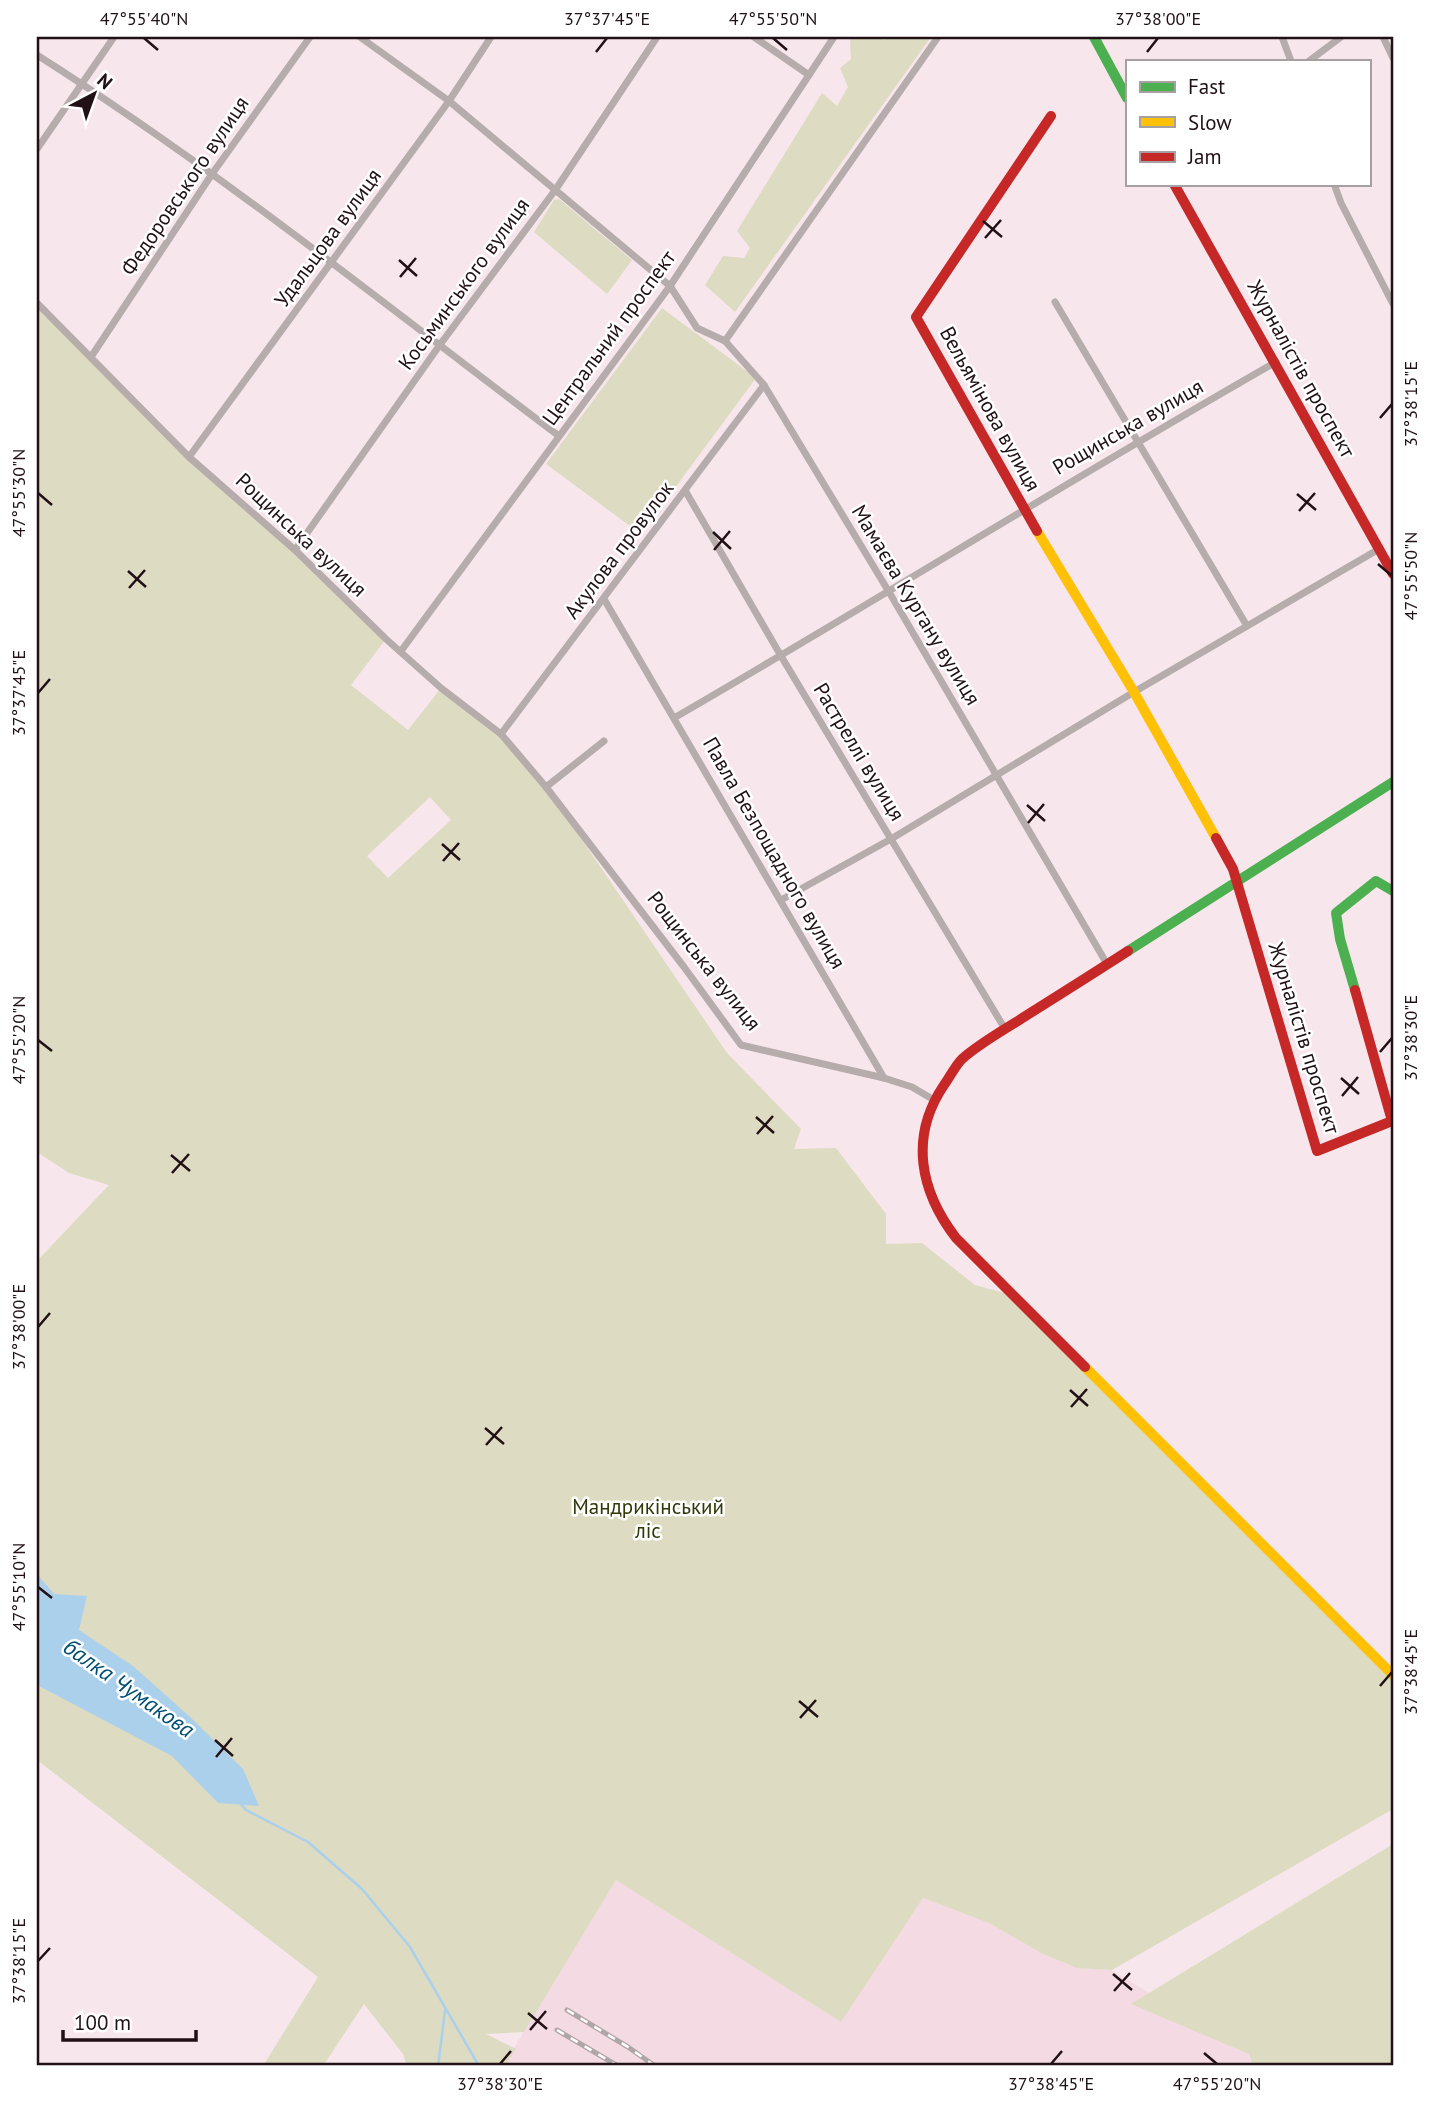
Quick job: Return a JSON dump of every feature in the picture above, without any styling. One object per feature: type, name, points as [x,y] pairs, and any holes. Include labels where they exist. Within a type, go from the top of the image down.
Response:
[{"type":"street","points":[[37,149],[114,37]]},
{"type":"street","name":"Федоровського вулиця","points":[[91,357],[212,174],[310,37]]},
{"type":"street","name":"Мамаєва Кургану вулиця","points":[[360,37],[449,101],[670,286],[697,328],[725,341],[764,385],[1107,964]]},
{"type":"street","name":"Удальцова вулиця","points":[[189,457],[449,101],[491,37]]},
{"type":"street","name":"Косьминського вулиця","points":[[295,550],[439,346],[556,189],[657,37]]},
{"type":"street","points":[[754,37],[809,75]]},
{"type":"street","name":"Центральний проспект","points":[[401,651],[670,286],[834,37]]},
{"type":"street","points":[[725,341],[938,37]]},
{"type":"street","points":[[1094,37],[1126,96]]},
{"type":"street","points":[[1282,37],[1290,60]]},
{"type":"street","points":[[1310,60],[1340,37]]},
{"type":"street","points":[[1383,37],[1393,58]]},
{"type":"street","points":[[37,55],[212,174],[559,436]]},
{"type":"street","name":"Вельямінова вулиця","points":[[1051,116],[916,317],[1024,509],[1134,692],[1233,869],[1237,882]]},
{"type":"street","name":"Журналістів проспект","points":[[1175,186],[1393,574]]},
{"type":"street","points":[[1335,186],[1341,204],[1393,304]]},
{"type":"street","points":[[1055,302],[1247,626]]},
{"type":"street","name":"Рощинська вулиця","points":[[37,303],[189,457],[295,550],[386,639],[441,688],[501,734],[547,787],[741,1045],[884,1079]]},
{"type":"street","name":"Рощинська вулиця","points":[[674,718],[1138,441],[1276,362]]},
{"type":"street","name":"Акулова провулок","points":[[501,734],[686,492],[764,385]]},
{"type":"street","name":"Растреллі вулиця","points":[[686,492],[1005,1029]]},
{"type":"street","points":[[781,900],[891,839],[1134,692],[1379,549]]},
{"type":"street","name":"Павла Безпощадного вулиця","points":[[604,599],[884,1079]]},
{"type":"street","points":[[547,787],[604,741]]},
{"type":"street","points":[[1393,782],[1005,1029],[961,1060],[934,1100],[922,1138],[925,1178],[933,1203],[950,1230],[1393,1675]]},
{"type":"street","name":"Журналістів проспект","points":[[1237,882],[1317,1152],[1392,1121],[1340,939],[1336,914],[1376,881],[1393,891]]},
{"type":"street","points":[[884,1079],[912,1087],[934,1100]]},
{"type":"shaded area","points":[[616,1880],[841,2022],[923,1898],[989,1923],[1043,1954],[1077,1968],[1112,1970],[1249,2054],[1253,2066],[503,2066]]},
{"type":"green space","points":[[853,37],[878,37],[885,40],[886,37],[931,37],[735,312],[705,285],[723,256],[744,258],[750,248],[737,231],[822,93],[837,106],[848,87],[840,68],[851,59],[850,41]]},
{"type":"green space","points":[[559,199],[632,260],[607,294],[534,232],[554,200]]},
{"type":"green space","name":"Мандрикінський ліс","points":[[37,303],[189,457],[295,550],[386,639],[351,685],[408,730],[441,688],[480,716],[546,787],[727,1053],[801,1129],[794,1149],[836,1148],[886,1214],[886,1244],[922,1243],[975,1285],[1015,1296],[1393,1675],[1393,1809],[1112,1970],[1077,1968],[1043,1954],[989,1923],[923,1898],[841,2022],[616,1880],[524,2032],[486,2034],[516,2049],[505,2066],[407,2066],[403,2054],[364,2004],[323,2066],[263,2066],[318,1977],[37,1760],[37,1261],[109,1185],[69,1173],[37,1152]],"holes":[[[430,797],[451,820],[388,878],[367,856]]]},
{"type":"green space","points":[[662,308],[756,378],[641,534],[546,464]]},
{"type":"green space","points":[[1393,1844],[1393,2066],[1253,2066],[1249,2054],[1131,2004]]},
{"type":"water","points":[[37,1574],[54,1594],[87,1596],[79,1630],[133,1666],[189,1716],[243,1769],[259,1806],[218,1803],[172,1756],[37,1685]]},
{"type":"waterway","name":"балка Чумакова","points":[[240,1803],[246,1810],[308,1842],[362,1889],[410,1947],[479,2066]]},
{"type":"waterway","points":[[438,2066],[445,2011]]},
{"type":"railway","points":[[567,2010],[655,2066]]},
{"type":"railway","points":[[557,2030],[618,2066]]},
{"type":"traffic: fast","points":[[1094,37],[1126,96]]},
{"type":"traffic: fast","points":[[1128,951],[1393,782]]},
{"type":"traffic: fast","points":[[1355,990],[1340,939],[1336,913],[1376,881],[1393,891]]},
{"type":"traffic: slow","points":[[1037,531],[1134,692],[1216,838]]},
{"type":"traffic: slow","points":[[1085,1367],[1393,1675]]},
{"type":"traffic: jam","points":[[1037,531],[916,317],[1051,116]]},
{"type":"traffic: jam","points":[[1175,186],[1393,574]]},
{"type":"traffic: jam","points":[[1216,838],[1233,869],[1317,1151],[1392,1121],[1355,990]]},
{"type":"traffic: jam","points":[[1085,1367],[956,1238],[934,1202],[927,1183],[923,1144],[933,1105],[962,1059],[1128,951]]}]
